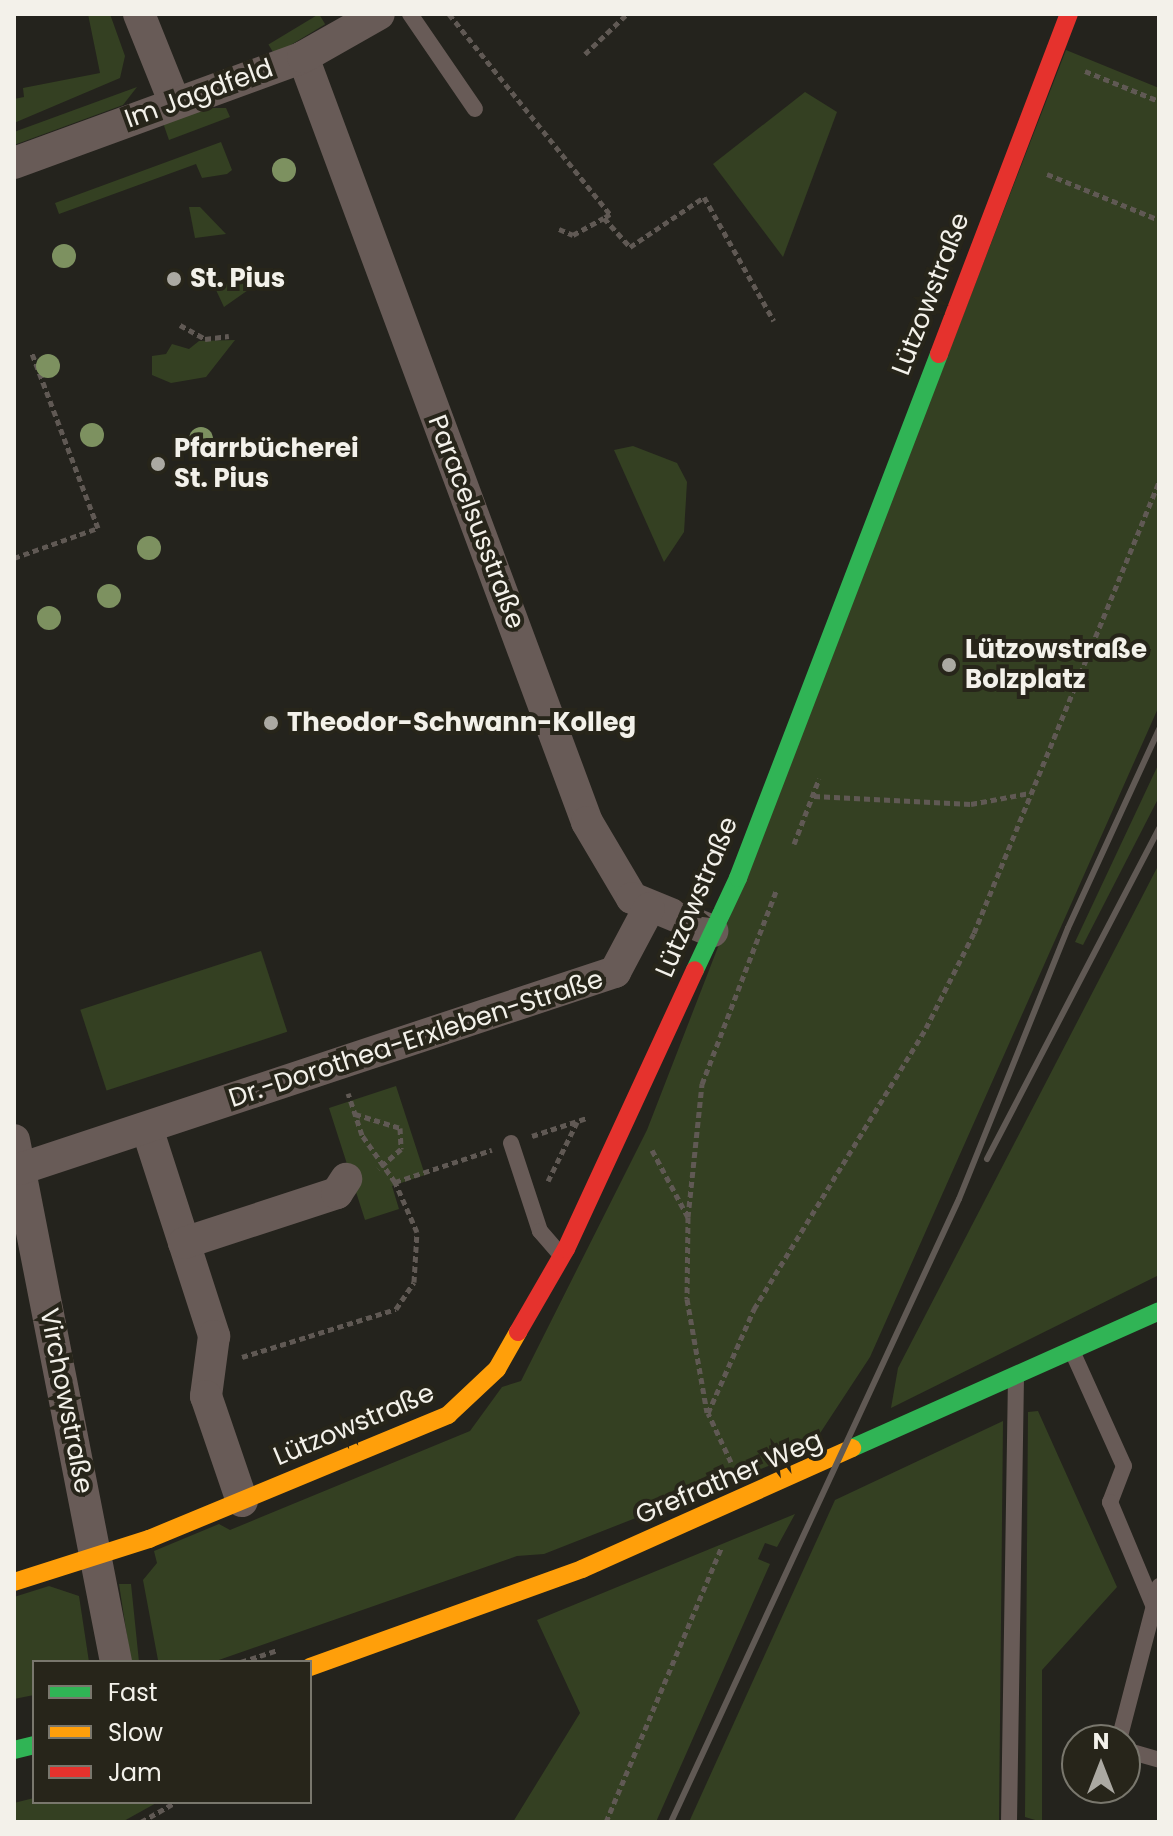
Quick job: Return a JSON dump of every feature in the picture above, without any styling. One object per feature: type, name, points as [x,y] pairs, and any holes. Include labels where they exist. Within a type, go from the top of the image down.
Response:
[{"type":"street","points":[[139,14],[174,101]]},
{"type":"street","name":"Im Jagdfeld","points":[[14,163],[174,101],[303,57],[379,14]]},
{"type":"street","name":"Lützowstraße","points":[[98,1557],[448,1415],[476,1396],[562,1256],[712,931],[769,794],[1069,14]]},
{"type":"street","name":"Paracelsusstraße","points":[[303,57],[587,822],[618,884],[649,908],[712,931]]},
{"type":"street","name":"Dr.-Dorothea-Erxleben-Straße","points":[[17,1154],[147,1128],[615,972],[649,908]]},
{"type":"street","points":[[147,1128],[214,1336],[206,1396],[242,1501]]},
{"type":"street","name":"Virchowstraße","points":[[17,1154],[116,1660]]},
{"type":"street","points":[[184,1243],[337,1193],[346,1179]]},
{"type":"street","name":"Grefrather Weg","points":[[312,1666],[582,1569],[739,1502],[1159,1311]]},
{"type":"street","points":[[14,1582],[98,1557]]},
{"type":"lane","points":[[410,14],[475,109]]},
{"type":"lane","points":[[511,1143],[533,1211],[562,1256]]},
{"type":"lane","points":[[1071,1349],[1124,1466],[1110,1502],[1153,1605]]},
{"type":"lane","points":[[1009,1822],[1016,1375]]},
{"type":"lane","points":[[1123,1724],[1159,1586]]},
{"type":"path","points":[[449,14],[610,214],[573,235],[559,229]]},
{"type":"path","points":[[585,54],[627,14]]},
{"type":"path","points":[[1051,56],[1159,101]]},
{"type":"path","points":[[1043,172],[1159,220]]},
{"type":"path","points":[[604,218],[630,247],[704,197],[774,321]]},
{"type":"path","points":[[180,325],[205,339],[229,336]]},
{"type":"path","points":[[14,558],[98,528],[32,353]]},
{"type":"path","points":[[708,1413],[754,1309],[926,1028],[1030,793],[1159,482]]},
{"type":"path","points":[[769,794],[971,804],[1030,793]]},
{"type":"path","points":[[210,1366],[396,1309],[420,1254],[395,1182],[379,1168],[338,1065]]},
{"type":"path","points":[[606,1822],[739,1502],[739,1479],[708,1413],[687,1299],[688,1217],[631,1110]]},
{"type":"path","points":[[355,1114],[400,1128],[401,1149],[379,1168]]},
{"type":"path","points":[[533,1211],[577,1121]]},
{"type":"path","points":[[141,1822],[172,1804]]},
{"type":"green space","points":[[88,14],[110,14],[125,56],[120,78],[14,123],[14,99],[24,97],[23,88],[100,73]]},
{"type":"green space","points":[[319,14],[325,24],[275,55],[268,44]]},
{"type":"green space","points":[[1066,50],[1159,88],[1159,706],[870,1357],[809,1450],[544,1554],[517,1556],[219,1660],[158,1660],[143,1580],[157,1563],[154,1551],[219,1524],[230,1530],[470,1431],[502,1387],[521,1381],[647,1130]]},
{"type":"green space","points":[[137,87],[123,105],[14,145],[14,132]]},
{"type":"green space","points":[[805,92],[837,112],[783,257],[713,164]]},
{"type":"green space","points":[[192,108],[226,108],[230,117],[169,140],[162,120]]},
{"type":"green space","points":[[221,142],[232,170],[227,174],[202,178],[196,164],[59,214],[55,203]]},
{"type":"green space","points":[[189,207],[200,207],[226,234],[195,238]]},
{"type":"green space","points":[[253,269],[251,288],[224,307],[216,290]]},
{"type":"green space","points":[[235,340],[206,377],[171,383],[152,375],[152,356],[166,354],[172,344],[189,349],[199,341]]},
{"type":"green space","points":[[633,446],[677,463],[687,482],[684,532],[664,562],[614,450]]},
{"type":"green space","points":[[1159,763],[1159,797],[1083,945],[1075,942]]},
{"type":"green space","points":[[1159,864],[1159,1275],[891,1408],[898,1368]]},
{"type":"green space","points":[[261,951],[287,1032],[107,1091],[80,1010]]},
{"type":"green space","points":[[396,1086],[425,1175],[392,1186],[399,1209],[365,1220],[329,1108]]},
{"type":"green space","points":[[1038,1411],[1117,1587],[1042,1670],[1042,1822],[1025,1817],[1028,1412]]},
{"type":"green space","points":[[1003,1421],[999,1822],[689,1822],[835,1500]]},
{"type":"green space","points":[[795,1514],[777,1547],[765,1543],[758,1559],[770,1564],[656,1822],[513,1822],[580,1713],[537,1620]]},
{"type":"green space","points":[[119,1584],[131,1584],[139,1660],[131,1660]]},
{"type":"green space","points":[[49,1586],[79,1596],[89,1660],[32,1660],[32,1695],[14,1699],[14,1597]]},
{"type":"green space","points":[[32,1798],[32,1804],[154,1804],[122,1822],[14,1822],[14,1803]]},
{"type":"railway","points":[[671,1822],[959,1199],[1068,928],[1159,729]]},
{"type":"railway","points":[[987,1159],[1159,828]]},
{"type":"traffic: fast","points":[[695,970],[738,878],[939,354]]},
{"type":"traffic: fast","points":[[852,1448],[1159,1311]]},
{"type":"traffic: fast","points":[[14,1750],[32,1746]]},
{"type":"traffic: slow","points":[[14,1582],[149,1539],[448,1415],[497,1369],[518,1332]]},
{"type":"traffic: slow","points":[[312,1666],[582,1569],[852,1448]]},
{"type":"traffic: jam","points":[[939,354],[1069,14]]},
{"type":"traffic: jam","points":[[518,1332],[566,1249],[695,970]]},
{"type":"place","name":"St. Pius","points":[[174,279]]},
{"type":"place","name":"Pfarrbücherei St. Pius","points":[[158,464]]},
{"type":"place","name":"Lützowstraße Bolzplatz","points":[[949,665]]},
{"type":"place","name":"Theodor-Schwann-Kolleg","points":[[271,723]]}]
